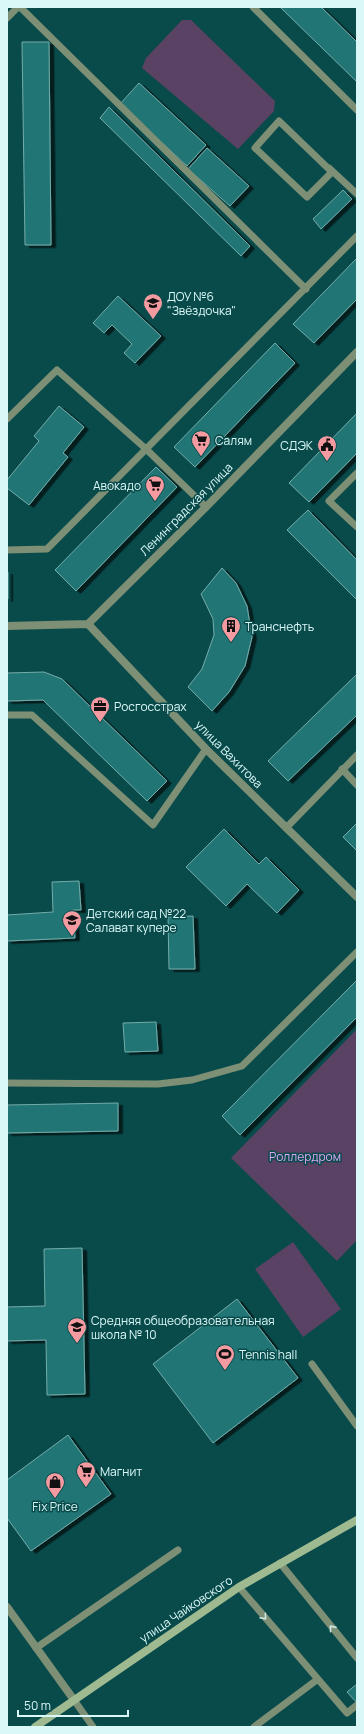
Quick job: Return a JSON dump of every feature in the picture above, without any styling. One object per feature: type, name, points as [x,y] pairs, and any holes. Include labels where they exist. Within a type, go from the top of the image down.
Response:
[{"type":"main road","name":"улица Чайковского","points":[[35,1727],[239,1587],[357,1520]]},
{"type":"street","name":"Ленинградская улица","points":[[88,624],[206,508],[357,352]]},
{"type":"street","points":[[7,626],[88,624]]},
{"type":"street","name":"улица Вахитова","points":[[88,624],[206,749],[357,897]]},
{"type":"street","points":[[7,1607],[74,1700]]},
{"type":"lane","points":[[7,18],[19,7],[306,289]]},
{"type":"lane","points":[[253,7],[357,110]]},
{"type":"lane","points":[[279,121],[332,172],[307,197],[255,148],[279,121]]},
{"type":"lane","points":[[279,121],[357,194]]},
{"type":"lane","points":[[7,550],[47,550],[357,236]]},
{"type":"lane","points":[[7,419],[57,370],[146,449],[206,508]]},
{"type":"lane","points":[[357,473],[329,500],[357,527]]},
{"type":"lane","points":[[7,715],[32,715],[153,825],[206,749]]},
{"type":"lane","points":[[286,828],[357,755]]},
{"type":"lane","points":[[342,769],[357,784]]},
{"type":"lane","points":[[7,1083],[158,1084],[192,1080],[242,1066],[357,952]]},
{"type":"lane","points":[[312,1364],[357,1426]]},
{"type":"lane","points":[[36,1648],[178,1550]]},
{"type":"lane","points":[[280,1563],[357,1658]]},
{"type":"lane","points":[[239,1587],[348,1713],[357,1704]]},
{"type":"lane","points":[[254,1727],[318,1680]]},
{"type":"lane","points":[[74,1700],[93,1727]]},
{"type":"green space","points":[[182,20],[191,20],[275,101],[274,111],[238,149],[142,68],[146,58]]},
{"type":"green space","name":"Роллердром","points":[[357,1029],[357,1240],[337,1261],[231,1158]]},
{"type":"green space","points":[[293,1242],[341,1309],[303,1337],[255,1269]]},
{"type":"building","points":[[280,7],[321,7],[357,42],[357,82]]},
{"type":"building","points":[[22,42],[49,42],[51,245],[25,245]]},
{"type":"building","points":[[139,83],[206,145],[187,166],[120,104]]},
{"type":"building","points":[[109,107],[250,246],[241,256],[100,118]]},
{"type":"building","points":[[207,148],[249,186],[230,206],[188,169]]},
{"type":"building","points":[[343,190],[352,199],[321,229],[313,219]]},
{"type":"building","points":[[357,258],[357,299],[314,343],[293,324]]},
{"type":"building","points":[[118,296],[161,336],[135,363],[124,353],[132,344],[112,325],[104,333],[93,323]]},
{"type":"building","points":[[275,343],[295,363],[195,467],[174,447]]},
{"type":"building","points":[[59,406],[84,427],[63,453],[68,457],[29,505],[7,488],[7,480],[39,441],[34,436]]},
{"type":"building","points":[[357,413],[357,453],[309,502],[289,483]]},
{"type":"building","points":[[156,467],[177,487],[76,591],[55,570]]},
{"type":"building","points":[[308,510],[357,560],[357,600],[287,530]]},
{"type":"building","name":"Транснефть","points":[[222,568],[236,583],[247,606],[252,637],[245,666],[229,692],[212,711],[188,687],[202,669],[214,635],[213,619],[201,594]]},
{"type":"building","points":[[8,572],[8,599],[7,599]]},
{"type":"building","points":[[44,672],[62,679],[167,781],[147,801],[43,700],[7,701],[7,673]]},
{"type":"building","points":[[357,674],[357,715],[288,781],[268,761]]},
{"type":"building","points":[[357,823],[357,851],[343,837]]},
{"type":"building","points":[[224,829],[259,864],[266,857],[299,890],[277,913],[247,884],[226,906],[186,867]]},
{"type":"building","points":[[79,881],[81,910],[73,910],[75,938],[7,941],[7,915],[53,912],[52,882]]},
{"type":"building","points":[[193,916],[195,969],[169,969],[168,917]]},
{"type":"building","points":[[357,980],[357,1017],[240,1135],[222,1116]]},
{"type":"building","points":[[156,1022],[158,1051],[125,1052],[123,1023]]},
{"type":"building","points":[[118,1103],[118,1131],[7,1133],[7,1105]]},
{"type":"building","points":[[82,1248],[85,1394],[47,1395],[46,1340],[7,1341],[7,1307],[45,1306],[44,1249]]},
{"type":"building","name":"Tennis hall","points":[[237,1299],[298,1378],[213,1443],[153,1364]]},
{"type":"building","points":[[68,1435],[111,1494],[31,1551],[7,1518],[7,1480]]},
{"type":"building","points":[[357,1684],[357,1703],[347,1692]]},
{"type":"place","name":"ДОУ №6 \"Звёздочка\"","points":[[153,320]]},
{"type":"place","name":"Салям","points":[[201,457]]},
{"type":"place","name":"СДЭК","points":[[327,462]]},
{"type":"place","name":"Авокадо","points":[[155,502]]},
{"type":"place","name":"Транснефть","points":[[231,643]]},
{"type":"place","name":"Росгосстрах","points":[[100,723]]},
{"type":"place","name":"Детский сад №22 Салават купере","points":[[72,937]]},
{"type":"place","name":"Средняя общеобразовательная школа № 10","points":[[77,1344]]},
{"type":"place","name":"Tennis hall","points":[[225,1371]]},
{"type":"place","name":"Магнит","points":[[86,1488]]},
{"type":"place","name":"Fix Price","points":[[55,1499]]}]
